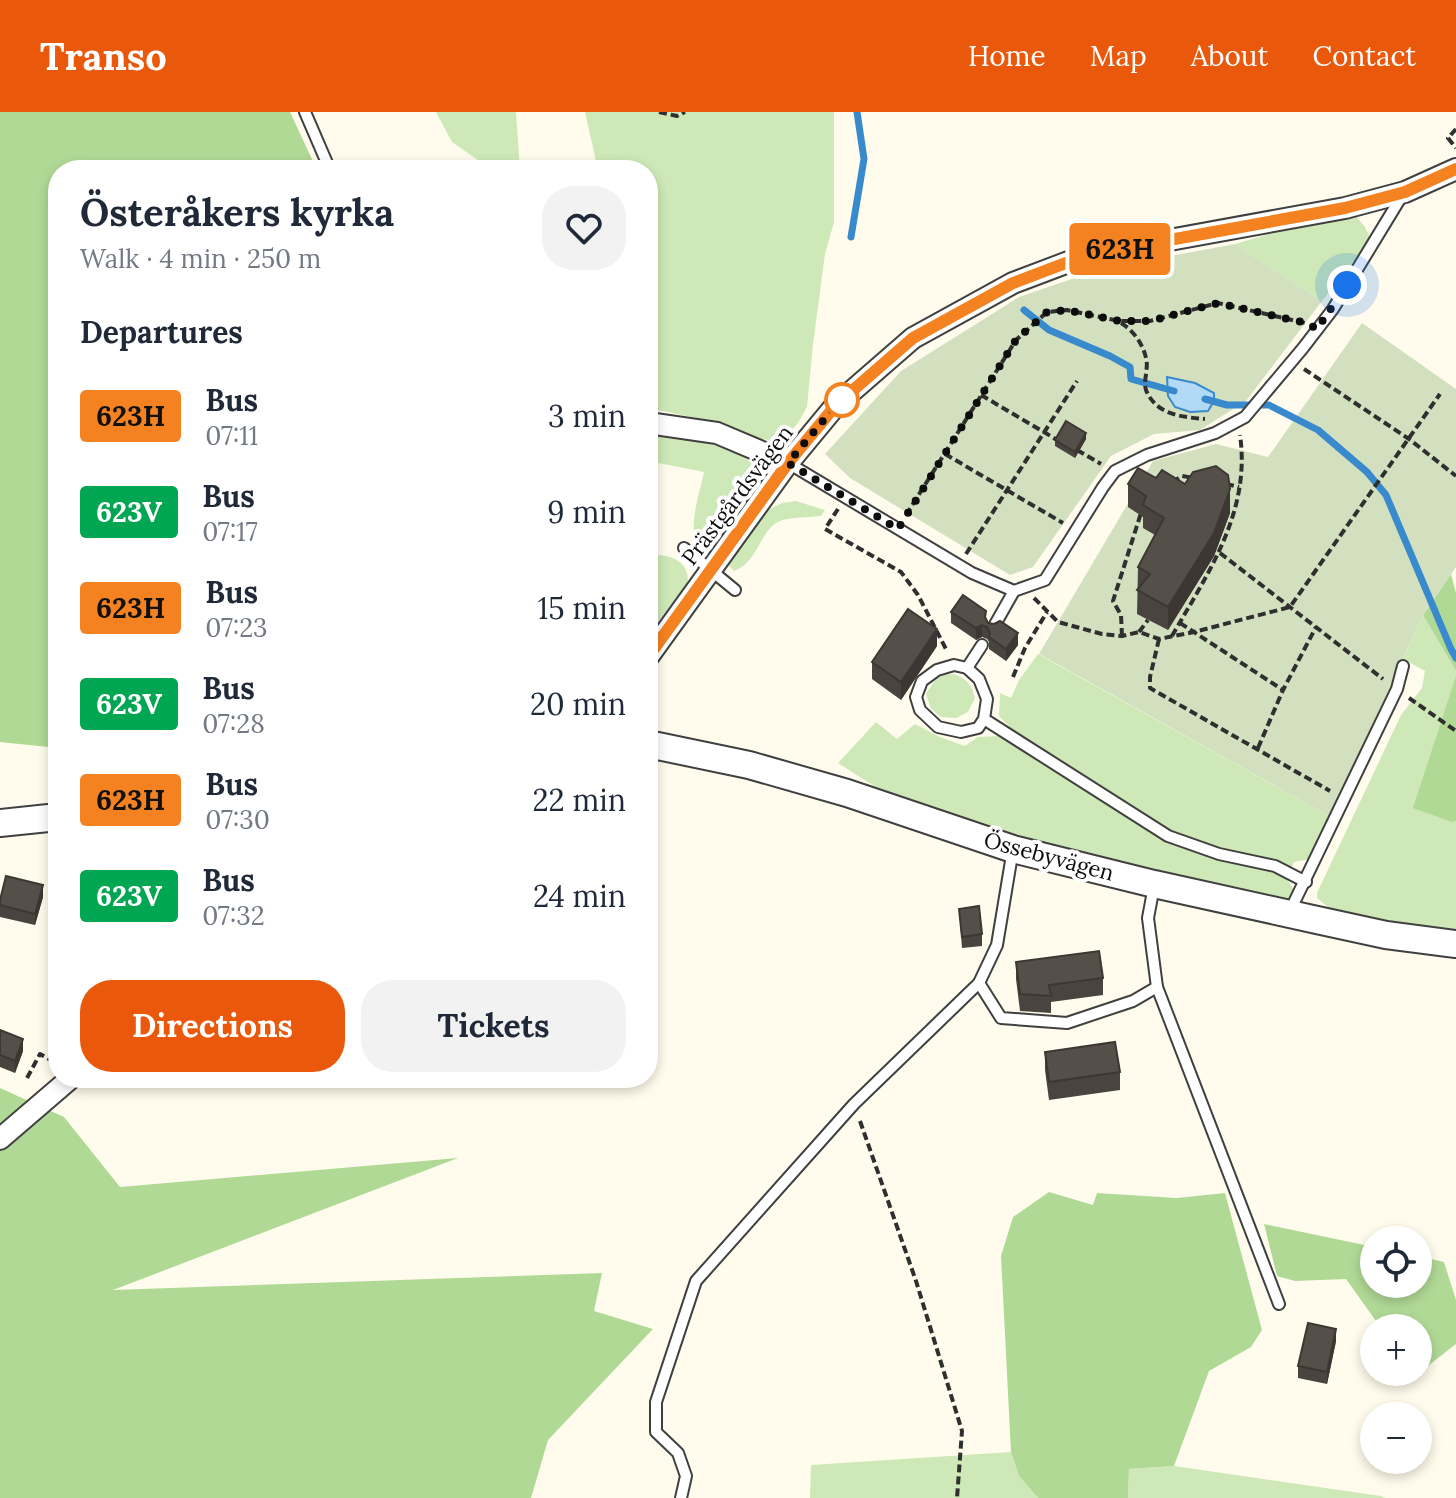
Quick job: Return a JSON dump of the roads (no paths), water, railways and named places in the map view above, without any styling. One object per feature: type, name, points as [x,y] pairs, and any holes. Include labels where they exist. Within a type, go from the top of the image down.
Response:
[{"type":"street","name":"Prästgårdsvägen","points":[[658,643],[788,463],[836,405],[913,338],[1013,283],[1087,255],[1345,208],[1405,192],[1456,169]]},
{"type":"street","points":[[658,424],[717,433],[788,463]]},
{"type":"street","name":"Össebyvägen","points":[[658,746],[749,765],[847,793],[1013,849],[1154,884],[1386,935],[1456,944]]},
{"type":"street","points":[[0,823],[48,818]]},
{"type":"street","points":[[0,1139],[59,1088]]},
{"type":"lane","points":[[305,112],[326,160]]},
{"type":"lane","points":[[993,628],[1019,589],[1045,580],[1115,471],[1147,455],[1215,433],[1245,417],[1333,309],[1405,192]]},
{"type":"lane","points":[[788,463],[972,573],[1019,589]]},
{"type":"lane","points":[[684,548],[735,590]]},
{"type":"lane","points":[[967,668],[982,645]]},
{"type":"lane","points":[[954,665],[967,668],[979,679],[987,699],[984,719],[978,728],[961,732],[938,727],[920,710],[916,697],[922,681],[937,670],[954,665]]},
{"type":"lane","points":[[1289,913],[1397,689],[1403,666]]},
{"type":"lane","points":[[984,719],[1168,836],[1219,854],[1275,866],[1306,882]]},
{"type":"lane","points":[[681,1498],[686,1476],[678,1453],[656,1432],[656,1402],[696,1281],[854,1104],[979,983],[997,945],[1013,849]]},
{"type":"lane","points":[[1154,884],[1148,918],[1157,987],[1279,1304]]},
{"type":"lane","points":[[979,983],[1001,1018],[1067,1023],[1133,1001],[1157,987]]},
{"type":"water","points":[[1167,377],[1195,383],[1214,393],[1214,401],[1208,411],[1190,412],[1175,407],[1168,396]]},
{"type":"waterway","points":[[851,237],[864,159],[857,112]]},
{"type":"waterway","points":[[1024,310],[1049,330],[1130,367],[1131,379],[1174,391]]},
{"type":"waterway","points":[[1205,399],[1227,405],[1269,405],[1318,430],[1367,472],[1386,495],[1456,658]]}]
